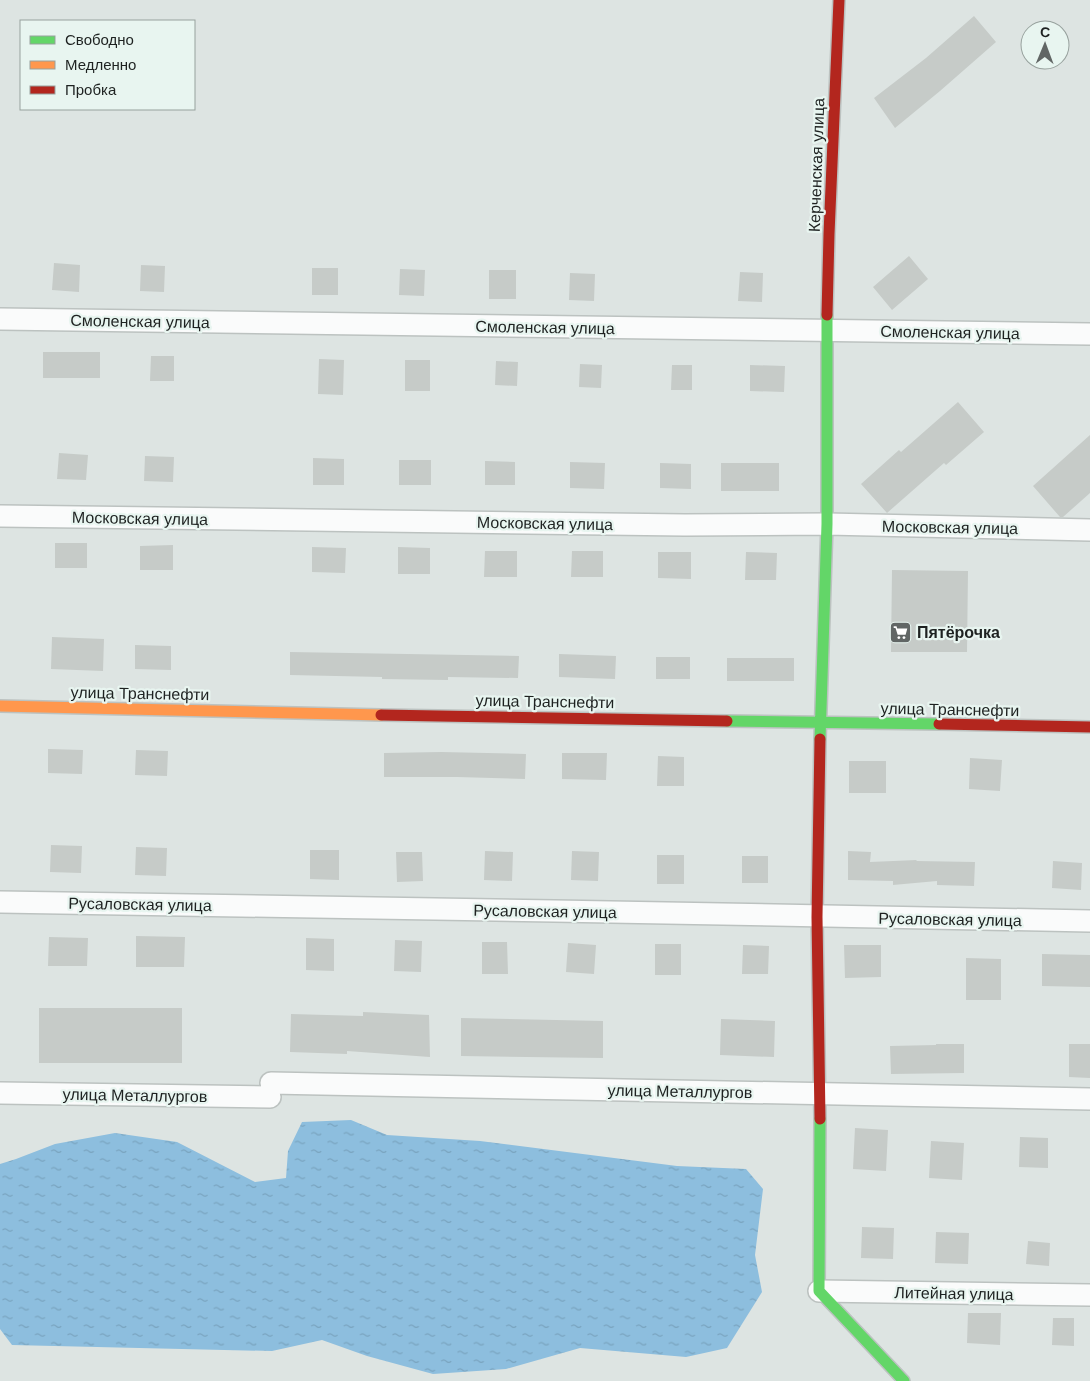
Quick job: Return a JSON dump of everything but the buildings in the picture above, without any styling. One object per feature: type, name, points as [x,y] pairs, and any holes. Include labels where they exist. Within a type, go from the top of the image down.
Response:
[{"type":"street","name":"Керченская улица","points":[[819,1291],[820,1094],[818,917],[820,723],[827,524],[829,234],[839,0]]},
{"type":"street","name":"Смоленская улица","points":[[0,320],[1090,334]]},
{"type":"street","name":"Московская улица","points":[[0,516],[685,525],[827,524],[1090,530]]},
{"type":"street","name":"улица Транснефти","points":[[0,706],[284,713],[1090,727]]},
{"type":"street","name":"Русаловская улица","points":[[0,902],[1090,921]]},
{"type":"street","name":"улица Металлургов","points":[[0,1093],[270,1090],[820,1094],[1090,1099]]},
{"type":"street","name":"Литейная улица","points":[[819,1291],[1090,1295]]},
{"type":"street","points":[[819,1291],[904,1381]]},
{"type":"water","points":[[351,1120],[387,1135],[480,1141],[677,1166],[746,1169],[763,1189],[755,1255],[762,1292],[727,1348],[686,1357],[580,1348],[506,1369],[433,1374],[367,1356],[322,1340],[272,1351],[12,1345],[0,1329],[0,1164],[55,1144],[115,1133],[177,1142],[255,1182],[286,1178],[288,1151],[302,1122]]},
{"type":"traffic: fast","points":[[820,739],[827,524],[827,315]]},
{"type":"traffic: fast","points":[[727,721],[939,724]]},
{"type":"traffic: fast","points":[[820,1119],[819,1291],[904,1381]]},
{"type":"traffic: slow","points":[[0,706],[381,715]]},
{"type":"traffic: jam","points":[[827,315],[839,0]]},
{"type":"traffic: jam","points":[[381,715],[727,721]]},
{"type":"traffic: jam","points":[[939,724],[1090,727]]},
{"type":"traffic: jam","points":[[820,739],[817,917],[820,1119]]},
{"type":"place","name":"Пятёрочка","points":[[901,632]]}]
